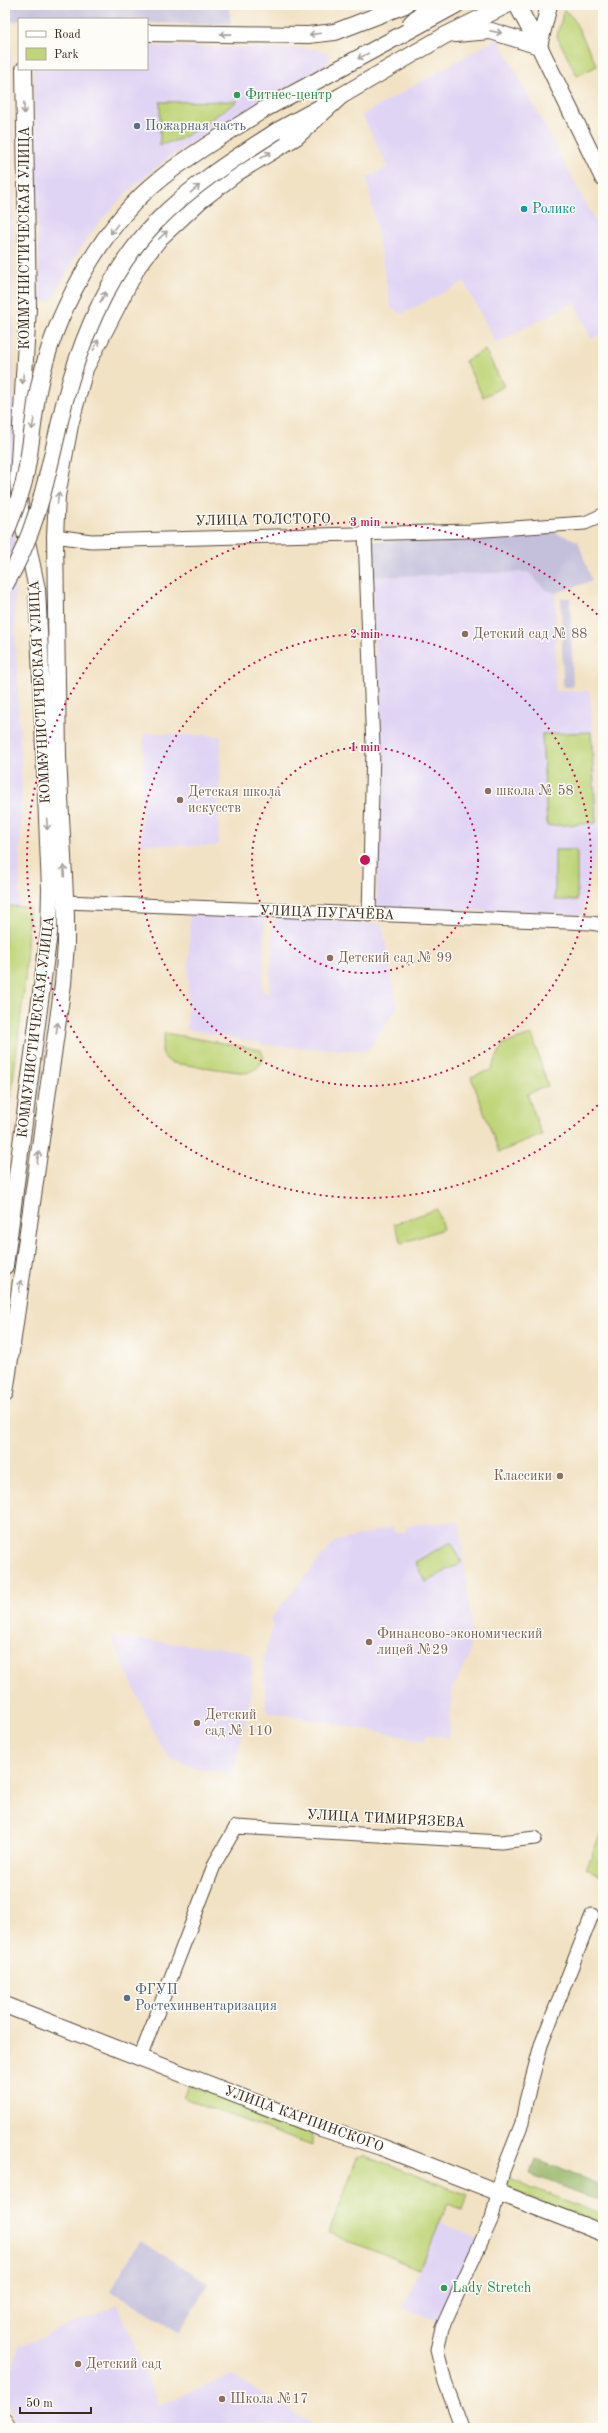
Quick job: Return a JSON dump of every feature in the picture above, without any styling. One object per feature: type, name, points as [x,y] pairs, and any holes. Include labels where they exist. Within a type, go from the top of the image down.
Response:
[{"type":"main road","points":[[148,33],[308,35],[335,32],[405,5]]},
{"type":"main road","points":[[397,37],[430,5]]},
{"type":"main road","points":[[5,534],[25,478],[38,390],[49,352],[78,281],[93,257],[133,204],[154,184],[188,158],[263,110],[456,5]]},
{"type":"main road","points":[[5,585],[27,544],[38,512],[72,373],[101,299],[121,267],[156,222],[203,182],[277,131],[341,96],[444,36],[507,5]]},
{"type":"main road","points":[[517,5],[539,46],[603,178]]},
{"type":"main road","points":[[539,46],[549,5]]},
{"type":"main road","points":[[444,36],[468,31],[491,31],[539,46]]},
{"type":"main road","name":"КОММУНИСТИЧЕСКАЯ УЛИЦА","points":[[5,1394],[63,984],[66,944],[57,901],[36,589],[20,509],[18,478],[28,308],[24,70]]},
{"type":"main road","name":"КОММУНИСТИЧЕСКАЯ УЛИЦА","points":[[5,1266],[46,963],[57,901],[58,757],[55,536],[58,496],[70,425],[85,369],[138,266],[160,238],[201,200],[238,172],[296,137],[341,96]]},
{"type":"main road","points":[[20,437],[32,512],[36,589]]},
{"type":"main road","points":[[32,512],[38,521],[42,523],[46,524],[56,518]]},
{"type":"main road","name":"УЛИЦА КАРПИНСКОГО","points":[[5,2005],[321,2128],[381,2147],[603,2233]]},
{"type":"street","name":"УЛИЦА ТОЛСТОГО","points":[[55,536],[91,541],[471,530],[585,523],[603,515]]},
{"type":"street","points":[[365,534],[373,748],[368,915]]},
{"type":"street","name":"УЛИЦА ПУГАЧЁВА","points":[[57,901],[591,923],[603,925]]},
{"type":"street","name":"УЛИЦА ТИМИРЯЗЕВА","points":[[140,2058],[214,1863],[236,1827],[501,1842],[535,1838]]},
{"type":"street","points":[[462,2428],[445,2382],[437,2350],[442,2328],[492,2218],[497,2191],[522,2123],[540,2045],[592,1915]]},
{"type":"street","points":[[5,2420],[9,2428]]},
{"type":"shaded area","points":[[5,5],[235,5],[229,9],[231,25],[148,23],[148,18],[18,18],[18,21],[5,22]]},
{"type":"shaded area","points":[[498,38],[603,236],[603,333],[591,339],[575,302],[496,343],[464,282],[402,314],[391,308],[367,178],[388,167],[362,115]]},
{"type":"shaded area","points":[[5,39],[11,39],[15,629],[22,788],[18,953],[7,1059],[5,1153]]},
{"type":"shaded area","points":[[148,46],[314,49],[329,53],[330,59],[326,65],[225,122],[164,161],[126,193],[97,225],[76,255],[51,301],[40,301],[33,70],[148,70]]},
{"type":"shaded area","points":[[551,531],[578,541],[592,581],[556,593],[546,590],[528,572],[371,577],[370,541],[536,536]]},
{"type":"shaded area","name":"школа № 58","points":[[528,572],[546,590],[556,593],[555,691],[590,691],[599,834],[582,915],[377,906],[378,704],[371,577]]},
{"type":"shaded area","points":[[561,598],[570,598],[573,687],[563,687]]},
{"type":"shaded area","name":"Детская школа искусств","points":[[144,733],[221,736],[218,846],[141,844]]},
{"type":"shaded area","name":"Детский сад № 99","points":[[190,914],[265,916],[262,992],[269,993],[274,918],[382,924],[398,1007],[367,1051],[274,1046],[187,1029]]},
{"type":"shaded area","name":"Финансово-экономический лицей №29","points":[[459,1522],[471,1620],[469,1659],[453,1687],[448,1738],[427,1734],[425,1741],[266,1711],[264,1657],[273,1627],[270,1619],[334,1542],[393,1527],[395,1533],[404,1533],[409,1524]]},
{"type":"shaded area","name":"Детский сад № 110","points":[[111,1637],[237,1650],[252,1655],[252,1693],[233,1773],[199,1769],[169,1757],[159,1743]]},
{"type":"shaded area","points":[[440,2222],[486,2242],[446,2327],[403,2307]]},
{"type":"shaded area","points":[[140,2241],[209,2283],[179,2333],[110,2291]]},
{"type":"shaded area","name":"Детский сад","points":[[118,2305],[159,2405],[231,2375],[319,2428],[18,2428],[6,2393],[19,2346]]},
{"type":"green space","points":[[564,10],[573,18],[597,66],[577,76],[557,36]]},
{"type":"green space","points":[[238,101],[181,139],[160,145],[160,102]]},
{"type":"green space","points":[[485,350],[504,386],[483,397],[465,361]]},
{"type":"green space","points":[[591,732],[596,823],[547,826],[542,734]]},
{"type":"green space","points":[[555,850],[577,850],[577,900],[555,900]]},
{"type":"green space","points":[[5,906],[29,907],[25,982],[11,1097],[5,1095]]},
{"type":"green space","points":[[165,1033],[261,1050],[264,1059],[257,1068],[247,1073],[172,1063],[165,1057],[162,1050]]},
{"type":"green space","points":[[532,1035],[548,1086],[527,1094],[542,1135],[499,1152],[471,1077],[491,1070],[503,1044]]},
{"type":"green space","points":[[437,1209],[443,1229],[402,1243],[394,1224]]},
{"type":"green space","points":[[451,1542],[462,1562],[426,1582],[415,1562]]},
{"type":"green space","points":[[603,1828],[603,1876],[586,1869]]},
{"type":"green space","points":[[189,2085],[312,2133],[312,2146],[184,2098]]},
{"type":"green space","points":[[365,2156],[468,2195],[463,2210],[448,2204],[419,2269],[329,2233],[357,2158]]},
{"type":"green space","points":[[535,2159],[603,2186],[603,2202],[530,2174]]},
{"type":"green space","points":[[507,2178],[603,2215],[603,2226],[504,2187]]},
{"type":"place","name":"Фитнес-центр","points":[[237,95]]},
{"type":"place","name":"Пожарная часть","points":[[137,126]]},
{"type":"place","name":"Роликс","points":[[524,209]]},
{"type":"place","name":"Детский сад № 88","points":[[465,634]]},
{"type":"place","name":"школа № 58","points":[[488,791]]},
{"type":"place","name":"Детская школа искусств","points":[[180,800]]},
{"type":"place","name":"Детский сад № 99","points":[[330,958]]},
{"type":"place","name":"Классики","points":[[560,1476]]},
{"type":"place","name":"Финансово-экономический лицей №29","points":[[369,1642]]},
{"type":"place","name":"Детский сад № 110","points":[[197,1723]]},
{"type":"place","name":"ФГУП Ростехинвентаризация","points":[[127,1998]]},
{"type":"place","name":"Lady Stretch","points":[[444,2288]]},
{"type":"place","name":"Детский сад","points":[[78,2364]]},
{"type":"place","name":"Школа №17","points":[[222,2399]]}]
